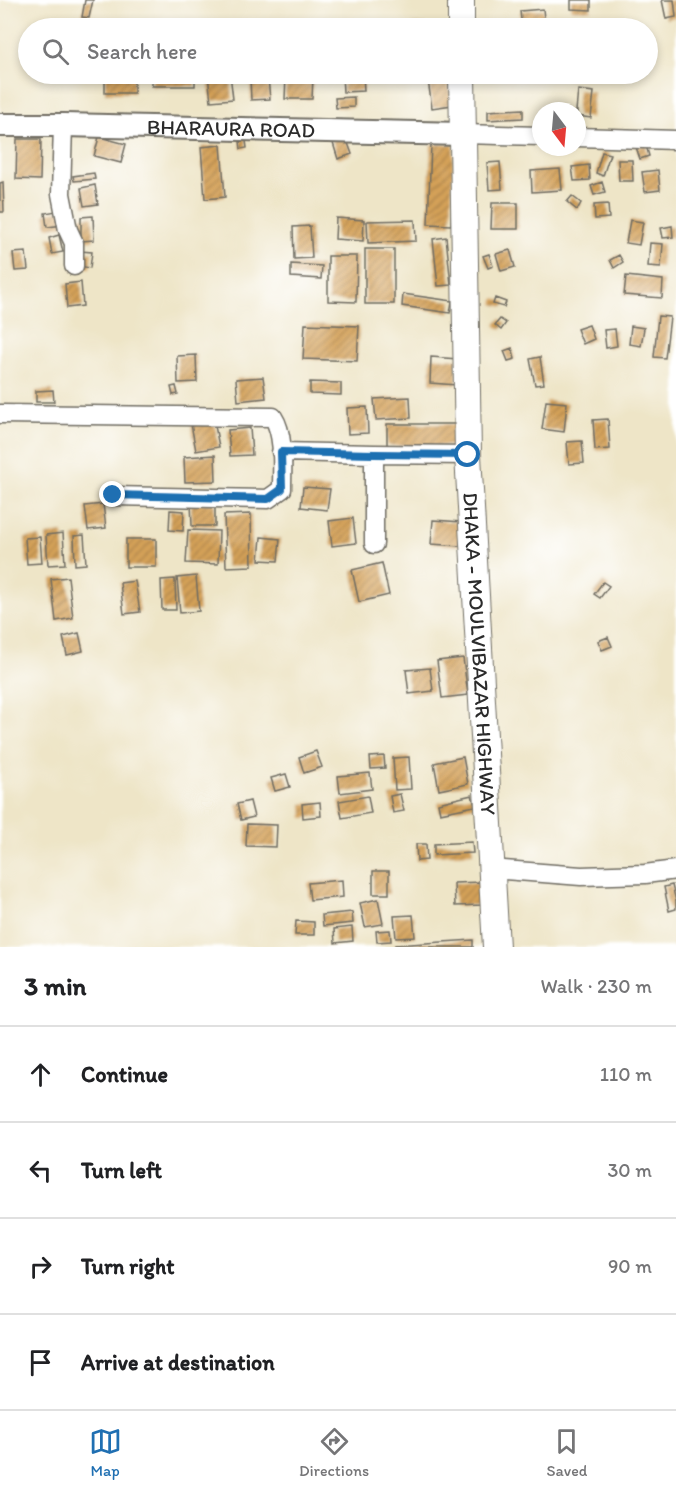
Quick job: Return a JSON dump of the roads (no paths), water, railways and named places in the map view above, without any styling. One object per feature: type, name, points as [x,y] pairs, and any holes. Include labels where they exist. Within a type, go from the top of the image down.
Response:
[{"type":"highway","points":[[461,0],[461,18]]},
{"type":"highway","name":"DHAKA - MOULVIBAZAR HIGHWAY","points":[[462,84],[468,455],[496,947]]},
{"type":"main road","name":"BHARAURA ROAD","points":[[0,125],[463,134]]},
{"type":"street","points":[[63,125],[61,194],[68,230],[74,243],[74,266]]},
{"type":"street","points":[[463,134],[532,136]]},
{"type":"street","points":[[586,137],[676,140]]},
{"type":"street","points":[[0,414],[273,417],[278,424],[282,489],[268,499],[113,495]]},
{"type":"street","points":[[281,452],[468,455]]},
{"type":"street","points":[[374,454],[374,544]]},
{"type":"street","points":[[491,869],[581,876],[645,874],[676,870]]}]
